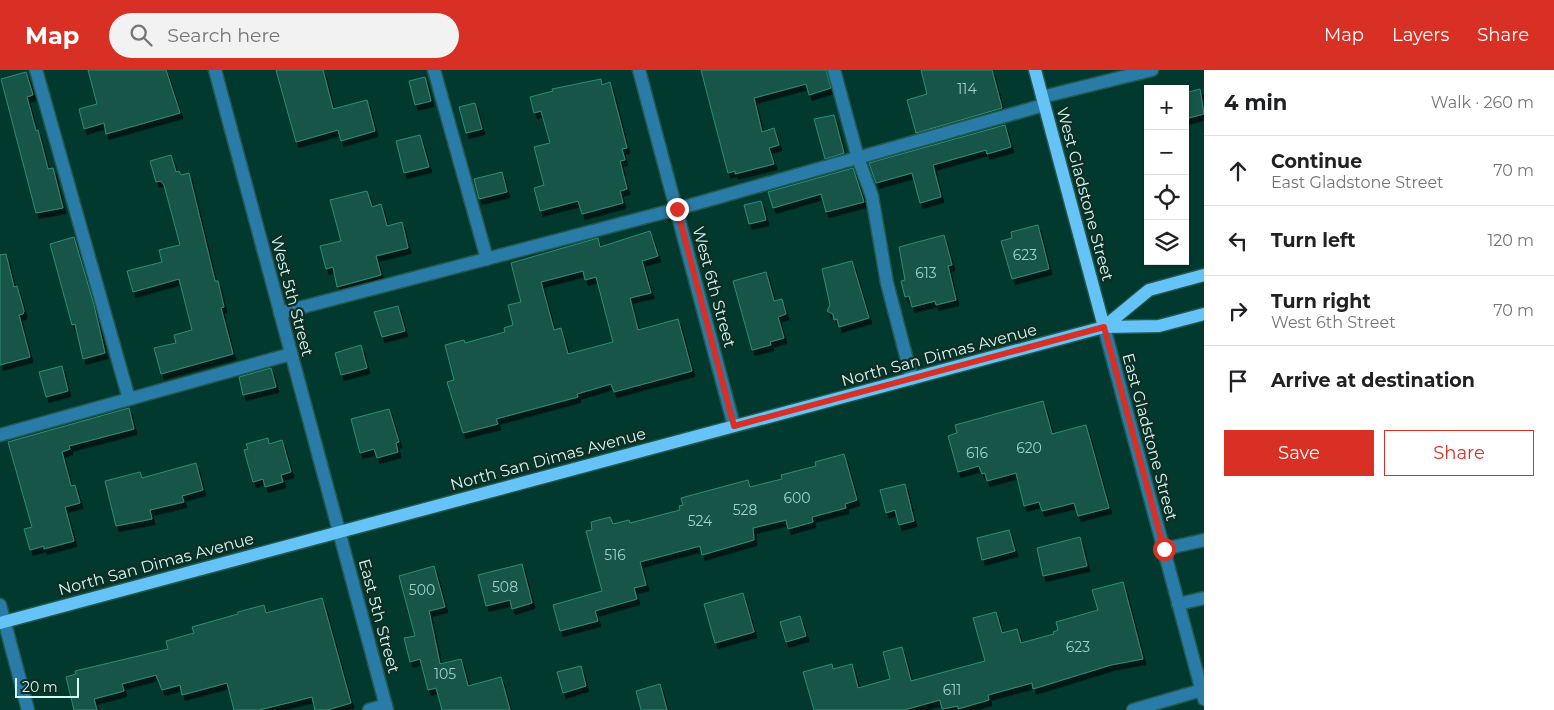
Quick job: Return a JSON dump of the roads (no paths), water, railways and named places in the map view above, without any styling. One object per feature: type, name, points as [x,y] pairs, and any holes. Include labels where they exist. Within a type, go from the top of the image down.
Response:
[{"type":"main road","name":"West Gladstone Street","points":[[1035,70],[1104,327]]},
{"type":"main road","name":"North San Dimas Avenue","points":[[1104,327],[1149,290],[1204,275]]},
{"type":"main road","name":"North San Dimas Avenue","points":[[2,622],[1104,327],[1159,326],[1204,314]]},
{"type":"street","points":[[36,70],[129,399]]},
{"type":"street","name":"West 5th Street","points":[[215,70],[340,531]]},
{"type":"street","points":[[434,70],[487,259]]},
{"type":"street","name":"West 6th Street","points":[[639,70],[734,426]]},
{"type":"street","points":[[834,70],[858,158],[872,196],[887,282],[912,379]]},
{"type":"street","points":[[280,313],[677,209],[858,158],[1043,101],[1152,70]]},
{"type":"street","name":"East Gladstone Street","points":[[1104,327],[1203,695]]},
{"type":"street","points":[[0,435],[291,354]]},
{"type":"street","name":"East 5th Street","points":[[340,531],[386,708]]},
{"type":"street","points":[[1164,549],[1204,540]]},
{"type":"street","points":[[1178,604],[1204,598]]},
{"type":"street","points":[[0,605],[2,622],[28,710]]},
{"type":"street","points":[[1133,710],[1203,695]]},
{"type":"street","points":[[369,710],[386,708]]}]
